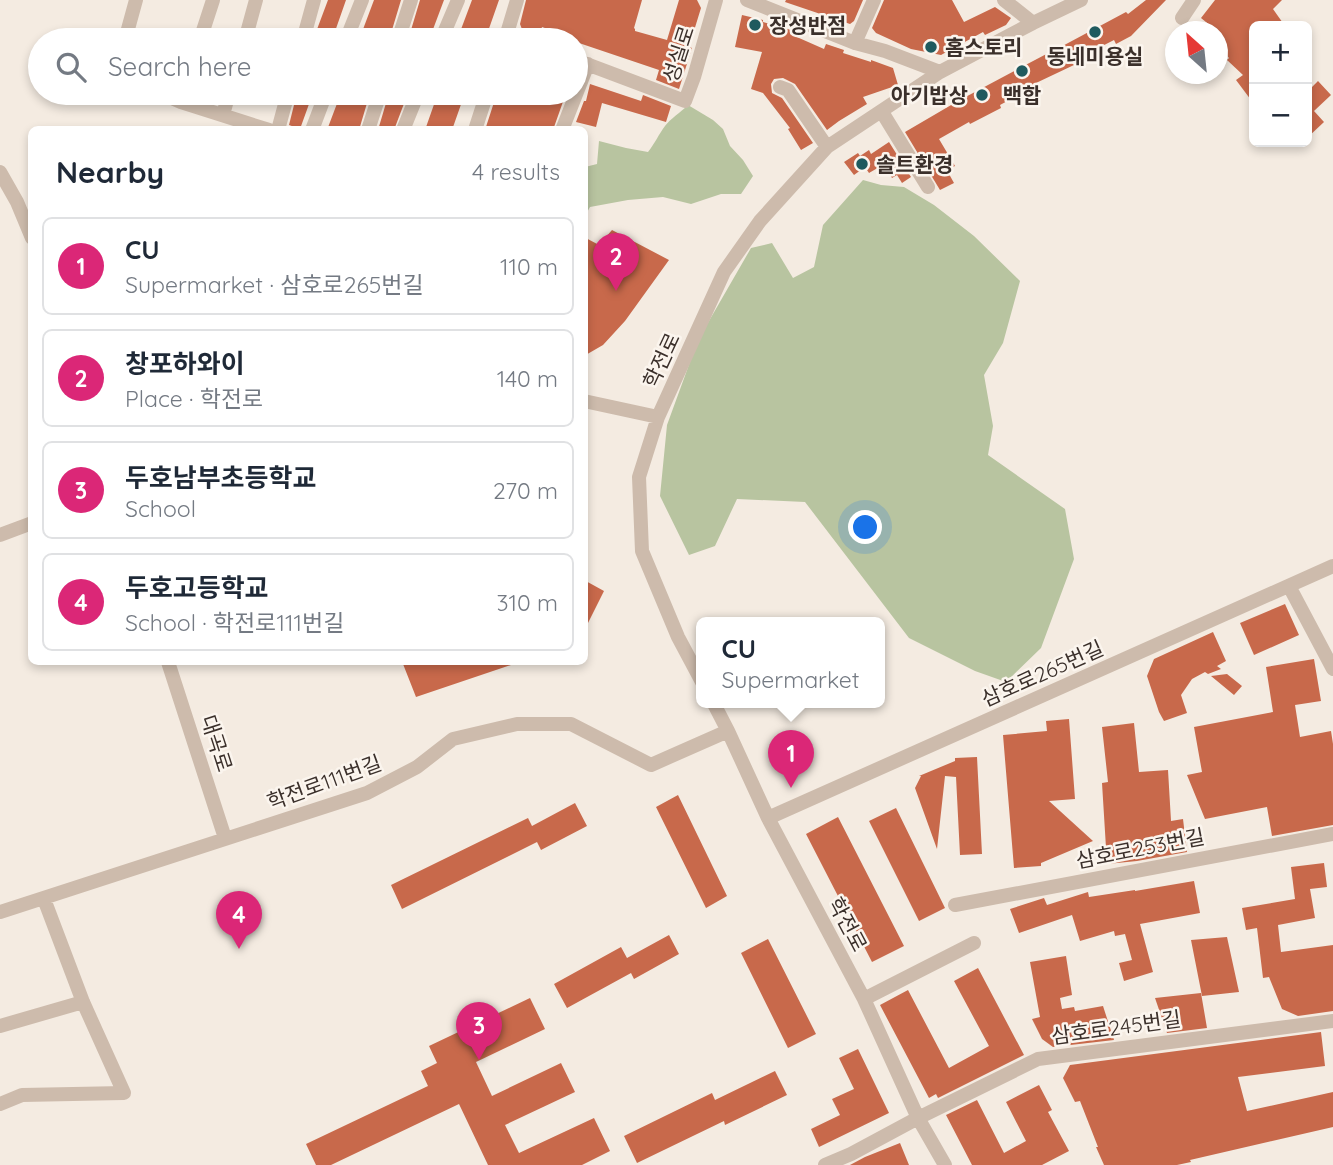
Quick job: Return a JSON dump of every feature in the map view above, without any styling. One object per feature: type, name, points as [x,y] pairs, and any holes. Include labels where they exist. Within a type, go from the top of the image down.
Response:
[{"type":"street","points":[[128,28],[136,0]]},
{"type":"street","points":[[204,28],[213,0]]},
{"type":"street","points":[[248,28],[256,0]]},
{"type":"street","points":[[306,28],[314,0]]},
{"type":"street","points":[[351,28],[362,0]]},
{"type":"street","points":[[402,28],[411,0]]},
{"type":"street","points":[[446,28],[458,0]]},
{"type":"street","points":[[511,28],[517,0]]},
{"type":"street","name":"성실로","points":[[588,64],[685,101],[716,0]]},
{"type":"street","points":[[747,0],[855,43],[885,51],[940,72]]},
{"type":"street","points":[[855,43],[874,0]]},
{"type":"street","points":[[1004,0],[1033,23]]},
{"type":"street","name":"학전로","points":[[696,671],[678,637],[642,551],[639,477],[658,417],[724,272],[761,221],[827,148],[940,72],[1081,0]]},
{"type":"street","points":[[1182,18],[1194,0]]},
{"type":"street","points":[[780,87],[788,90],[827,148]]},
{"type":"street","points":[[199,105],[256,126]]},
{"type":"street","points":[[223,116],[226,105]]},
{"type":"street","points":[[279,126],[285,105]]},
{"type":"street","points":[[314,126],[321,105]]},
{"type":"street","points":[[369,126],[376,105]]},
{"type":"street","points":[[404,126],[413,105]]},
{"type":"street","points":[[476,126],[484,105]]},
{"type":"street","points":[[563,126],[569,105]]},
{"type":"street","points":[[881,112],[928,187]]},
{"type":"street","points":[[0,172],[28,228]]},
{"type":"street","points":[[588,402],[658,417]]},
{"type":"street","points":[[0,535],[28,524]]},
{"type":"street","name":"삼호로265번길","points":[[768,818],[1333,566]]},
{"type":"street","points":[[1289,586],[1333,669]]},
{"type":"street","name":"대곡로","points":[[169,665],[225,838]]},
{"type":"street","name":"학전로","points":[[716,708],[768,818],[864,999],[918,1118],[945,1165]]},
{"type":"street","name":"학전로111번길","points":[[0,912],[368,793],[417,767],[453,739],[517,724],[571,724],[651,765],[728,731]]},
{"type":"street","name":"삼호로253번길","points":[[955,905],[1333,834]]},
{"type":"street","points":[[0,1104],[22,1095],[124,1093],[83,1002],[44,899]]},
{"type":"street","points":[[864,999],[974,943]]},
{"type":"street","points":[[0,1026],[83,1002]]},
{"type":"street","name":"삼호로245번길","points":[[825,1165],[1038,1059],[1333,1021]]},
{"type":"green space","points":[[688,105],[723,129],[730,146],[753,176],[741,194],[721,194],[691,204],[663,197],[628,200],[590,207],[588,211],[588,166],[597,164],[599,141],[648,152],[667,123]]},
{"type":"green space","points":[[863,180],[904,187],[934,205],[974,236],[1020,281],[1003,343],[984,375],[993,426],[988,455],[1065,509],[1074,559],[1041,648],[1006,682],[975,671],[909,638],[805,502],[737,499],[715,546],[689,555],[660,496],[667,425],[698,340],[751,248],[772,243],[793,278],[814,267],[823,225]]},
{"type":"building","points":[[328,0],[346,0],[336,28],[318,28]]},
{"type":"building","points":[[374,0],[401,0],[393,28],[364,28]]},
{"type":"building","points":[[420,0],[444,0],[434,28],[412,28]]},
{"type":"building","points":[[472,0],[499,0],[489,28],[462,28]]},
{"type":"building","points":[[526,0],[642,0],[635,31],[667,40],[679,0],[697,0],[701,8],[679,89],[656,80],[659,70],[588,46],[588,28],[522,28],[520,24]]},
{"type":"building","points":[[863,0],[850,24],[785,2]]},
{"type":"building","points":[[884,0],[952,0],[964,22],[995,7],[1011,18],[1006,25],[985,35],[983,32],[941,55],[911,49],[876,33],[872,28]]},
{"type":"building","points":[[1146,0],[1166,0],[1131,36],[1116,44],[1114,40],[1071,62],[1074,65],[1036,83],[1037,85],[1000,105],[1001,108],[939,139],[955,166],[949,174],[954,183],[940,190],[905,132],[1035,60],[1054,50],[1056,52],[1055,50],[1126,12],[1128,14]]},
{"type":"building","points":[[1215,0],[1282,0],[1273,9],[1281,21],[1249,21],[1249,97],[1236,80],[1243,75],[1228,61],[1228,21],[1205,21],[1201,18]]},
{"type":"building","points":[[742,15],[791,30],[790,34],[824,49],[826,44],[844,50],[843,53],[893,68],[898,85],[863,97],[867,104],[827,130],[795,84],[783,78],[774,79],[771,84],[772,93],[782,98],[813,143],[801,150],[788,129],[790,128],[763,93],[751,89],[762,52],[735,47]]},
{"type":"building","points":[[1318,81],[1331,95],[1314,111],[1324,122],[1312,133],[1312,87]]},
{"type":"building","points":[[590,84],[641,101],[643,95],[671,106],[666,122],[602,103],[596,127],[576,122],[582,105],[588,105]]},
{"type":"building","points":[[294,105],[309,105],[301,126],[289,125]]},
{"type":"building","points":[[336,105],[366,105],[360,126],[329,126]]},
{"type":"building","points":[[385,105],[403,105],[396,126],[379,126]]},
{"type":"building","points":[[434,105],[461,105],[453,126],[426,126]]},
{"type":"building","points":[[493,105],[562,105],[554,126],[486,126]]},
{"type":"building","points":[[889,142],[911,177],[902,183],[897,175],[892,178],[886,168],[883,170],[881,166],[869,173],[865,167],[854,175],[844,162],[858,153],[860,156],[869,150],[871,154]]},
{"type":"building","points":[[612,230],[669,260],[625,321],[603,345],[588,354],[588,239],[599,245]]},
{"type":"building","points":[[588,582],[604,591],[588,623]]},
{"type":"building","points":[[1285,604],[1299,635],[1254,655],[1240,623]]},
{"type":"building","points":[[1213,632],[1226,661],[1217,666],[1221,669],[1208,674],[1205,672],[1192,679],[1181,695],[1187,713],[1164,721],[1147,676],[1154,659]]},
{"type":"building","points":[[1314,659],[1321,701],[1295,705],[1300,737],[1331,731],[1333,825],[1272,836],[1267,807],[1205,819],[1187,775],[1202,772],[1194,727],[1273,712],[1266,667]]},
{"type":"building","points":[[403,665],[511,665],[416,697]]},
{"type":"building","points":[[1227,674],[1242,686],[1234,695],[1211,676]]},
{"type":"building","points":[[1069,719],[1075,799],[1049,801],[1093,841],[1041,863],[1041,866],[1014,868],[1003,735],[1047,731],[1046,721]]},
{"type":"building","points":[[1134,723],[1139,772],[1168,770],[1171,821],[1183,819],[1187,852],[1107,864],[1102,783],[1108,782],[1102,727]]},
{"type":"building","points":[[977,757],[982,854],[960,855],[956,777],[945,776],[937,849],[915,788],[919,776],[955,761],[955,758]]},
{"type":"building","points":[[678,795],[727,896],[706,908],[656,807]]},
{"type":"building","points":[[575,803],[587,826],[541,850],[537,842],[402,909],[391,885],[528,818],[532,826]]},
{"type":"building","points":[[896,808],[945,908],[919,921],[869,821]]},
{"type":"building","points":[[838,817],[904,946],[872,962],[806,834]]},
{"type":"building","points":[[1324,863],[1327,887],[1310,889],[1315,918],[1278,925],[1281,952],[1333,945],[1333,1011],[1298,1016],[1282,1009],[1269,977],[1263,978],[1257,928],[1246,930],[1242,908],[1295,899],[1291,867]]},
{"type":"building","points":[[1194,881],[1200,913],[1140,924],[1153,972],[1124,981],[1119,963],[1132,960],[1125,934],[1115,936],[1114,931],[1080,941],[1072,915],[1019,933],[1010,909],[1044,898],[1047,905],[1088,892],[1089,897]]},
{"type":"building","points":[[669,935],[679,954],[634,979],[631,973],[567,1008],[554,984],[621,947],[627,958]]},
{"type":"building","points":[[1227,937],[1239,992],[1202,996],[1191,940]]},
{"type":"building","points":[[768,939],[816,1034],[788,1048],[741,953]]},
{"type":"building","points":[[1066,956],[1072,995],[1060,998],[1062,1009],[1074,1007],[1075,1011],[1103,1006],[1114,1040],[1053,1047],[1042,1039],[1032,1019],[1040,1017],[1030,962]]},
{"type":"building","points":[[978,968],[1024,1055],[938,1098],[936,1094],[929,1098],[880,1005],[908,990],[949,1068],[989,1046],[954,981]]},
{"type":"building","points":[[1201,993],[1207,1028],[1167,1033],[1155,998]]},
{"type":"building","points":[[530,998],[545,1029],[476,1062],[492,1096],[561,1063],[575,1092],[505,1125],[519,1153],[594,1118],[610,1151],[582,1165],[488,1165],[459,1104],[331,1165],[316,1165],[306,1144],[428,1086],[421,1071],[437,1063],[429,1046]]},
{"type":"building","points":[[1321,1032],[1325,1066],[1238,1077],[1247,1111],[1333,1092],[1333,1127],[1177,1165],[1104,1165],[1080,1101],[1075,1102],[1063,1078],[1070,1065]]},
{"type":"building","points":[[858,1049],[889,1113],[819,1147],[811,1129],[840,1115],[832,1099],[854,1089],[839,1058]]},
{"type":"building","points":[[775,1071],[787,1095],[725,1125],[724,1121],[637,1163],[624,1136],[712,1093],[715,1100]]},
{"type":"building","points":[[1039,1085],[1052,1110],[1048,1112],[1069,1151],[1042,1165],[972,1165],[946,1115],[977,1100],[1004,1153],[1026,1141],[1006,1102]]},
{"type":"building","points":[[900,1143],[909,1165],[850,1165],[865,1157]]},
{"type":"place","name":"장성반점","points":[[755,25]]},
{"type":"place","name":"동네미용실","points":[[1095,32]]},
{"type":"place","name":"홈스토리","points":[[931,47]]},
{"type":"place","name":"백합","points":[[1022,71]]},
{"type":"place","name":"아기밥상","points":[[982,95]]},
{"type":"place","name":"솔트환경","points":[[862,164]]},
{"type":"place","name":"창포하와이","points":[[616,291]]},
{"type":"place","name":"CU","points":[[791,788]]},
{"type":"place","name":"두호고등학교","points":[[239,949]]},
{"type":"place","name":"두호남부초등학교","points":[[479,1060]]}]
